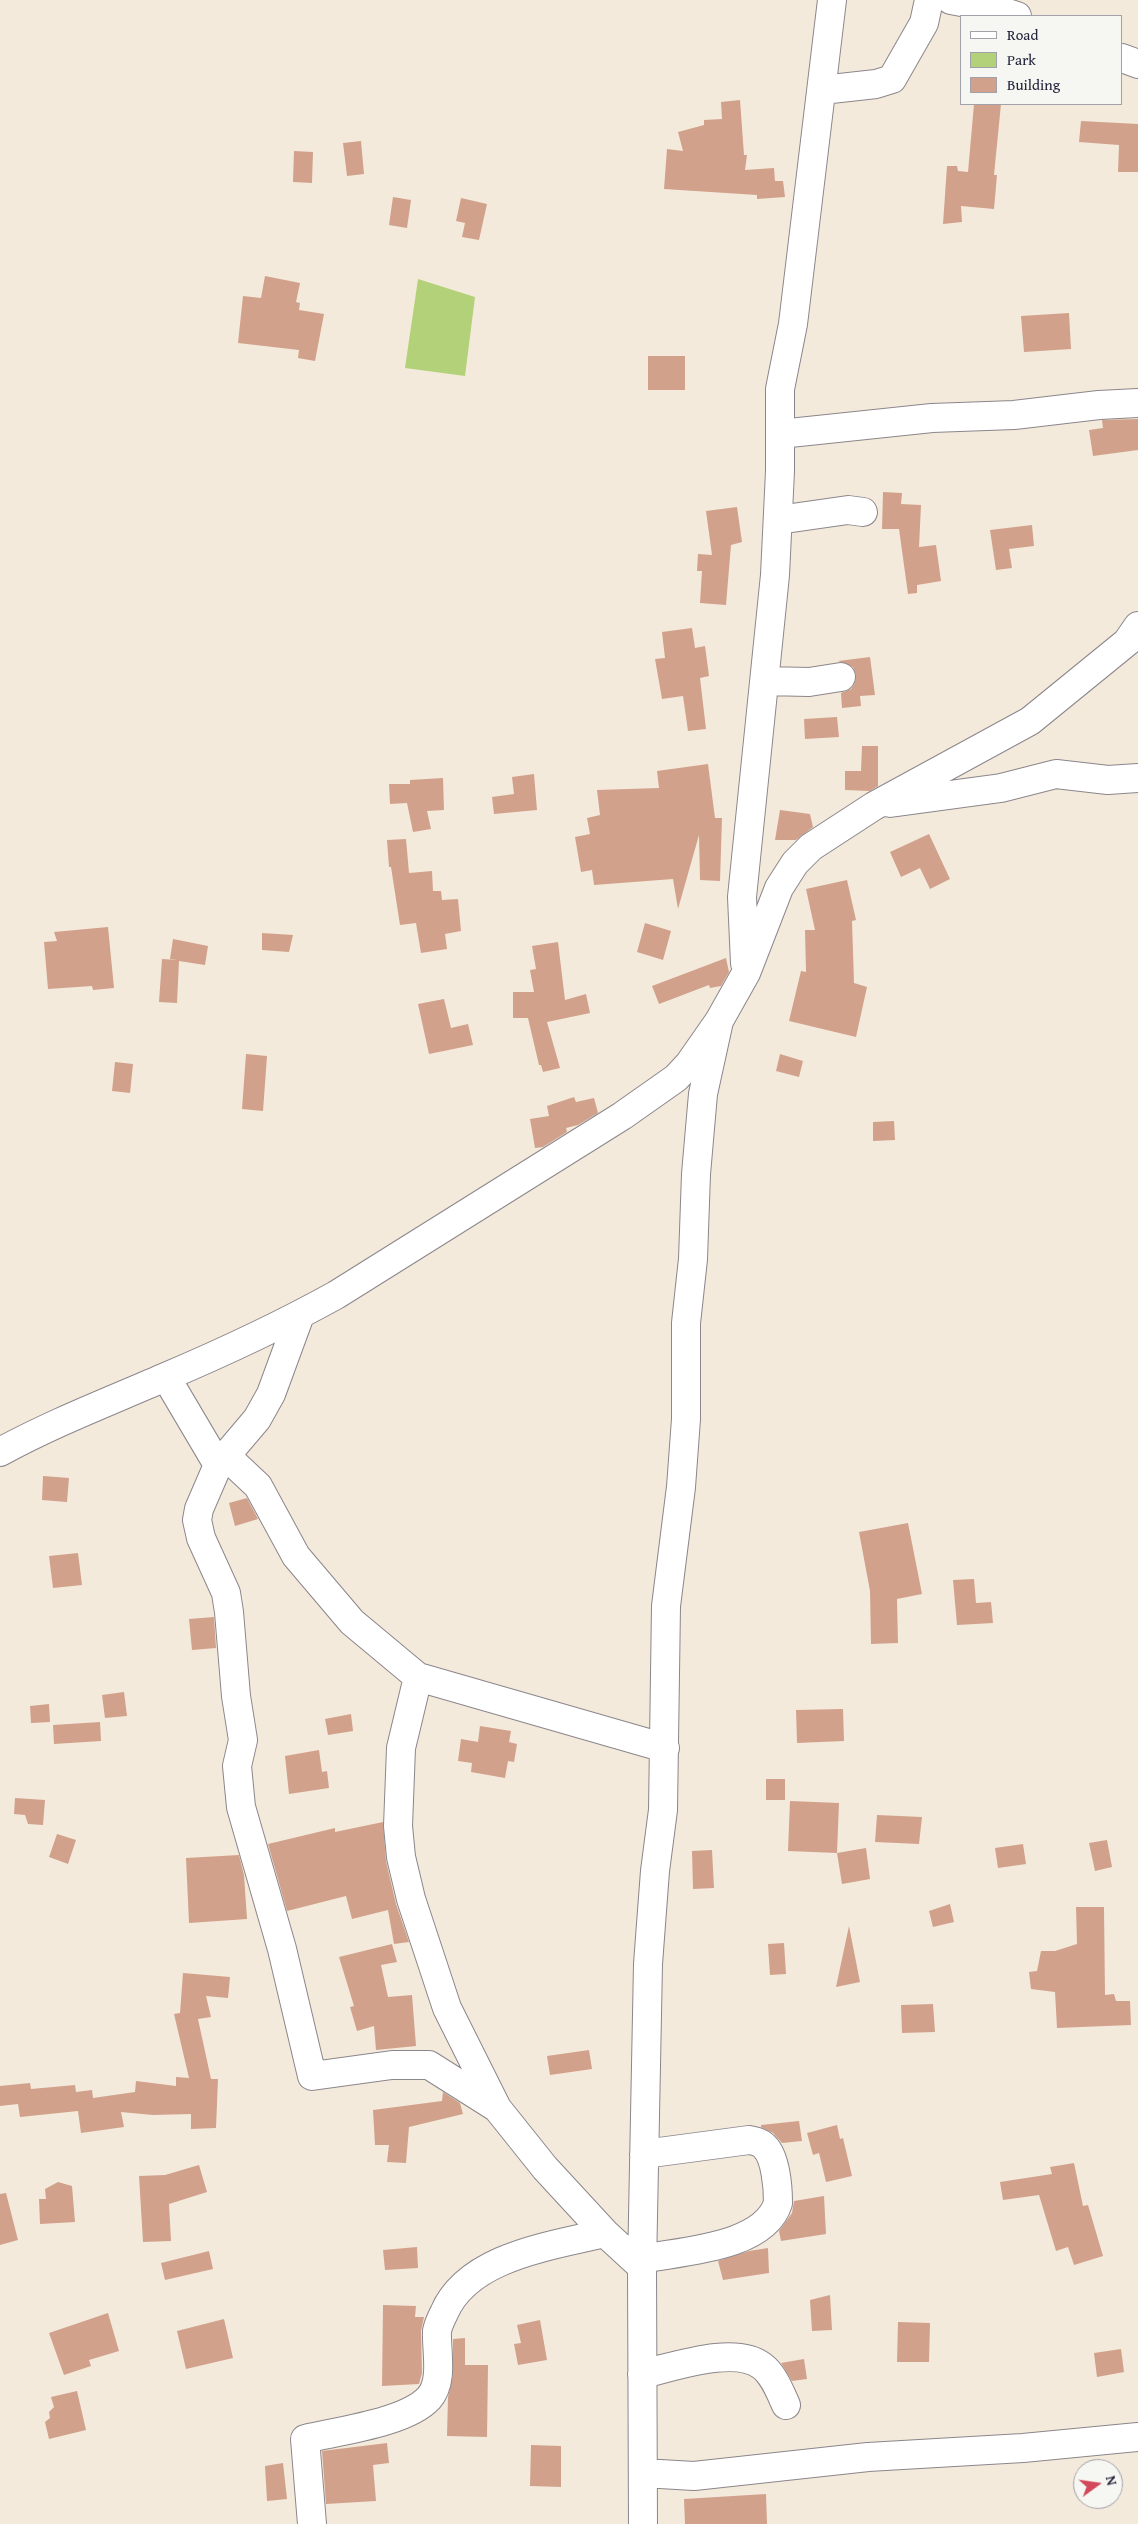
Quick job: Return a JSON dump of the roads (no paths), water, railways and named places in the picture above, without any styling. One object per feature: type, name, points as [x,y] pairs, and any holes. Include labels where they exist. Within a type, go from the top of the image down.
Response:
[{"type":"street","points":[[746,973],[742,897],[775,575],[778,520],[780,389],[793,324],[832,0]]},
{"type":"street","points":[[822,90],[876,84],[892,79],[924,23],[929,0]]},
{"type":"street","points":[[951,0],[988,7],[1014,15]]},
{"type":"street","points":[[1123,58],[1138,64]]},
{"type":"street","points":[[780,434],[932,418],[1014,416],[1099,405],[1138,404]]},
{"type":"street","points":[[778,520],[848,510],[862,512]]},
{"type":"street","points":[[0,1452],[40,1430],[166,1377],[300,1316],[336,1296],[622,1116],[676,1078],[689,1064],[719,1021],[746,973],[779,888],[795,863],[812,846],[874,806],[1030,721],[1127,642],[1138,626]]},
{"type":"street","points":[[765,681],[809,682],[841,677]]},
{"type":"street","points":[[874,806],[1000,788],[1056,774],[1108,780],[1138,778]]},
{"type":"street","points":[[643,2524],[642,2263],[648,1964],[655,1871],[663,1810],[666,1606],[681,1487],[686,1419],[686,1323],[693,1259],[696,1174],[703,1094],[719,1021]]},
{"type":"street","points":[[300,1316],[271,1394],[257,1419],[221,1460],[199,1509],[197,1520],[201,1538],[226,1593],[236,1696],[243,1740],[237,1766],[240,1807],[282,1949],[312,2076],[392,2065],[429,2065],[498,2108]]},
{"type":"street","points":[[166,1377],[221,1460],[258,1486],[296,1556],[352,1622],[418,1677],[665,1748]]},
{"type":"street","points":[[418,1677],[401,1748],[398,1826],[401,1857],[411,1898],[448,2008],[498,2108],[545,2168],[605,2233],[642,2263]]},
{"type":"street","points":[[642,2263],[750,2235],[764,2224],[776,2210],[778,2203],[772,2162],[767,2149],[759,2142],[749,2140],[644,2154]]},
{"type":"street","points":[[312,2524],[305,2439],[411,2412],[431,2396],[438,2380],[437,2328],[447,2305],[459,2290],[487,2268],[513,2256],[605,2233]]},
{"type":"street","points":[[642,2374],[718,2357],[750,2358],[764,2367],[776,2383],[786,2405]]},
{"type":"street","points":[[643,2474],[703,2475],[868,2457],[1023,2448],[1138,2437]]}]
